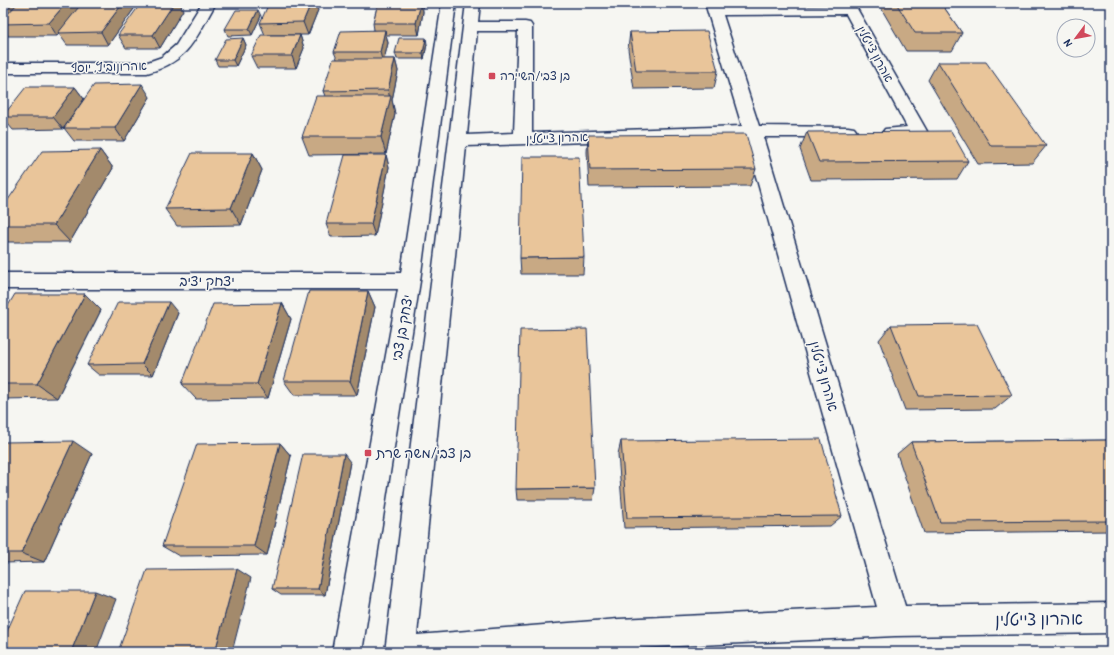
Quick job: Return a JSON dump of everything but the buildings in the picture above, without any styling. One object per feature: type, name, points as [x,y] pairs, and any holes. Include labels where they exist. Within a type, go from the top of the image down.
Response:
[{"type":"street","name":"אהרונוביץ, יוסף","points":[[3,68],[147,68],[167,60],[182,48],[209,3]]},
{"type":"street","name":"יצחק בן צבי","points":[[347,652],[410,282],[449,3]]},
{"type":"street","points":[[400,652],[473,3]]},
{"type":"street","name":"אהרון צייטלין","points":[[458,141],[752,131],[919,133],[851,10],[713,7],[752,131],[895,620]]},
{"type":"street","points":[[470,27],[525,26],[523,139]]},
{"type":"street","name":"יצחק יציב","points":[[3,281],[410,282]]},
{"type":"street","name":"אהרון צייטלין","points":[[400,652],[620,643],[895,620],[1111,618]]},
{"type":"place","name":"בן צבי/השיירה","points":[[492,76]]},
{"type":"place","name":"בן צבי/משה שרת","points":[[368,453]]}]
